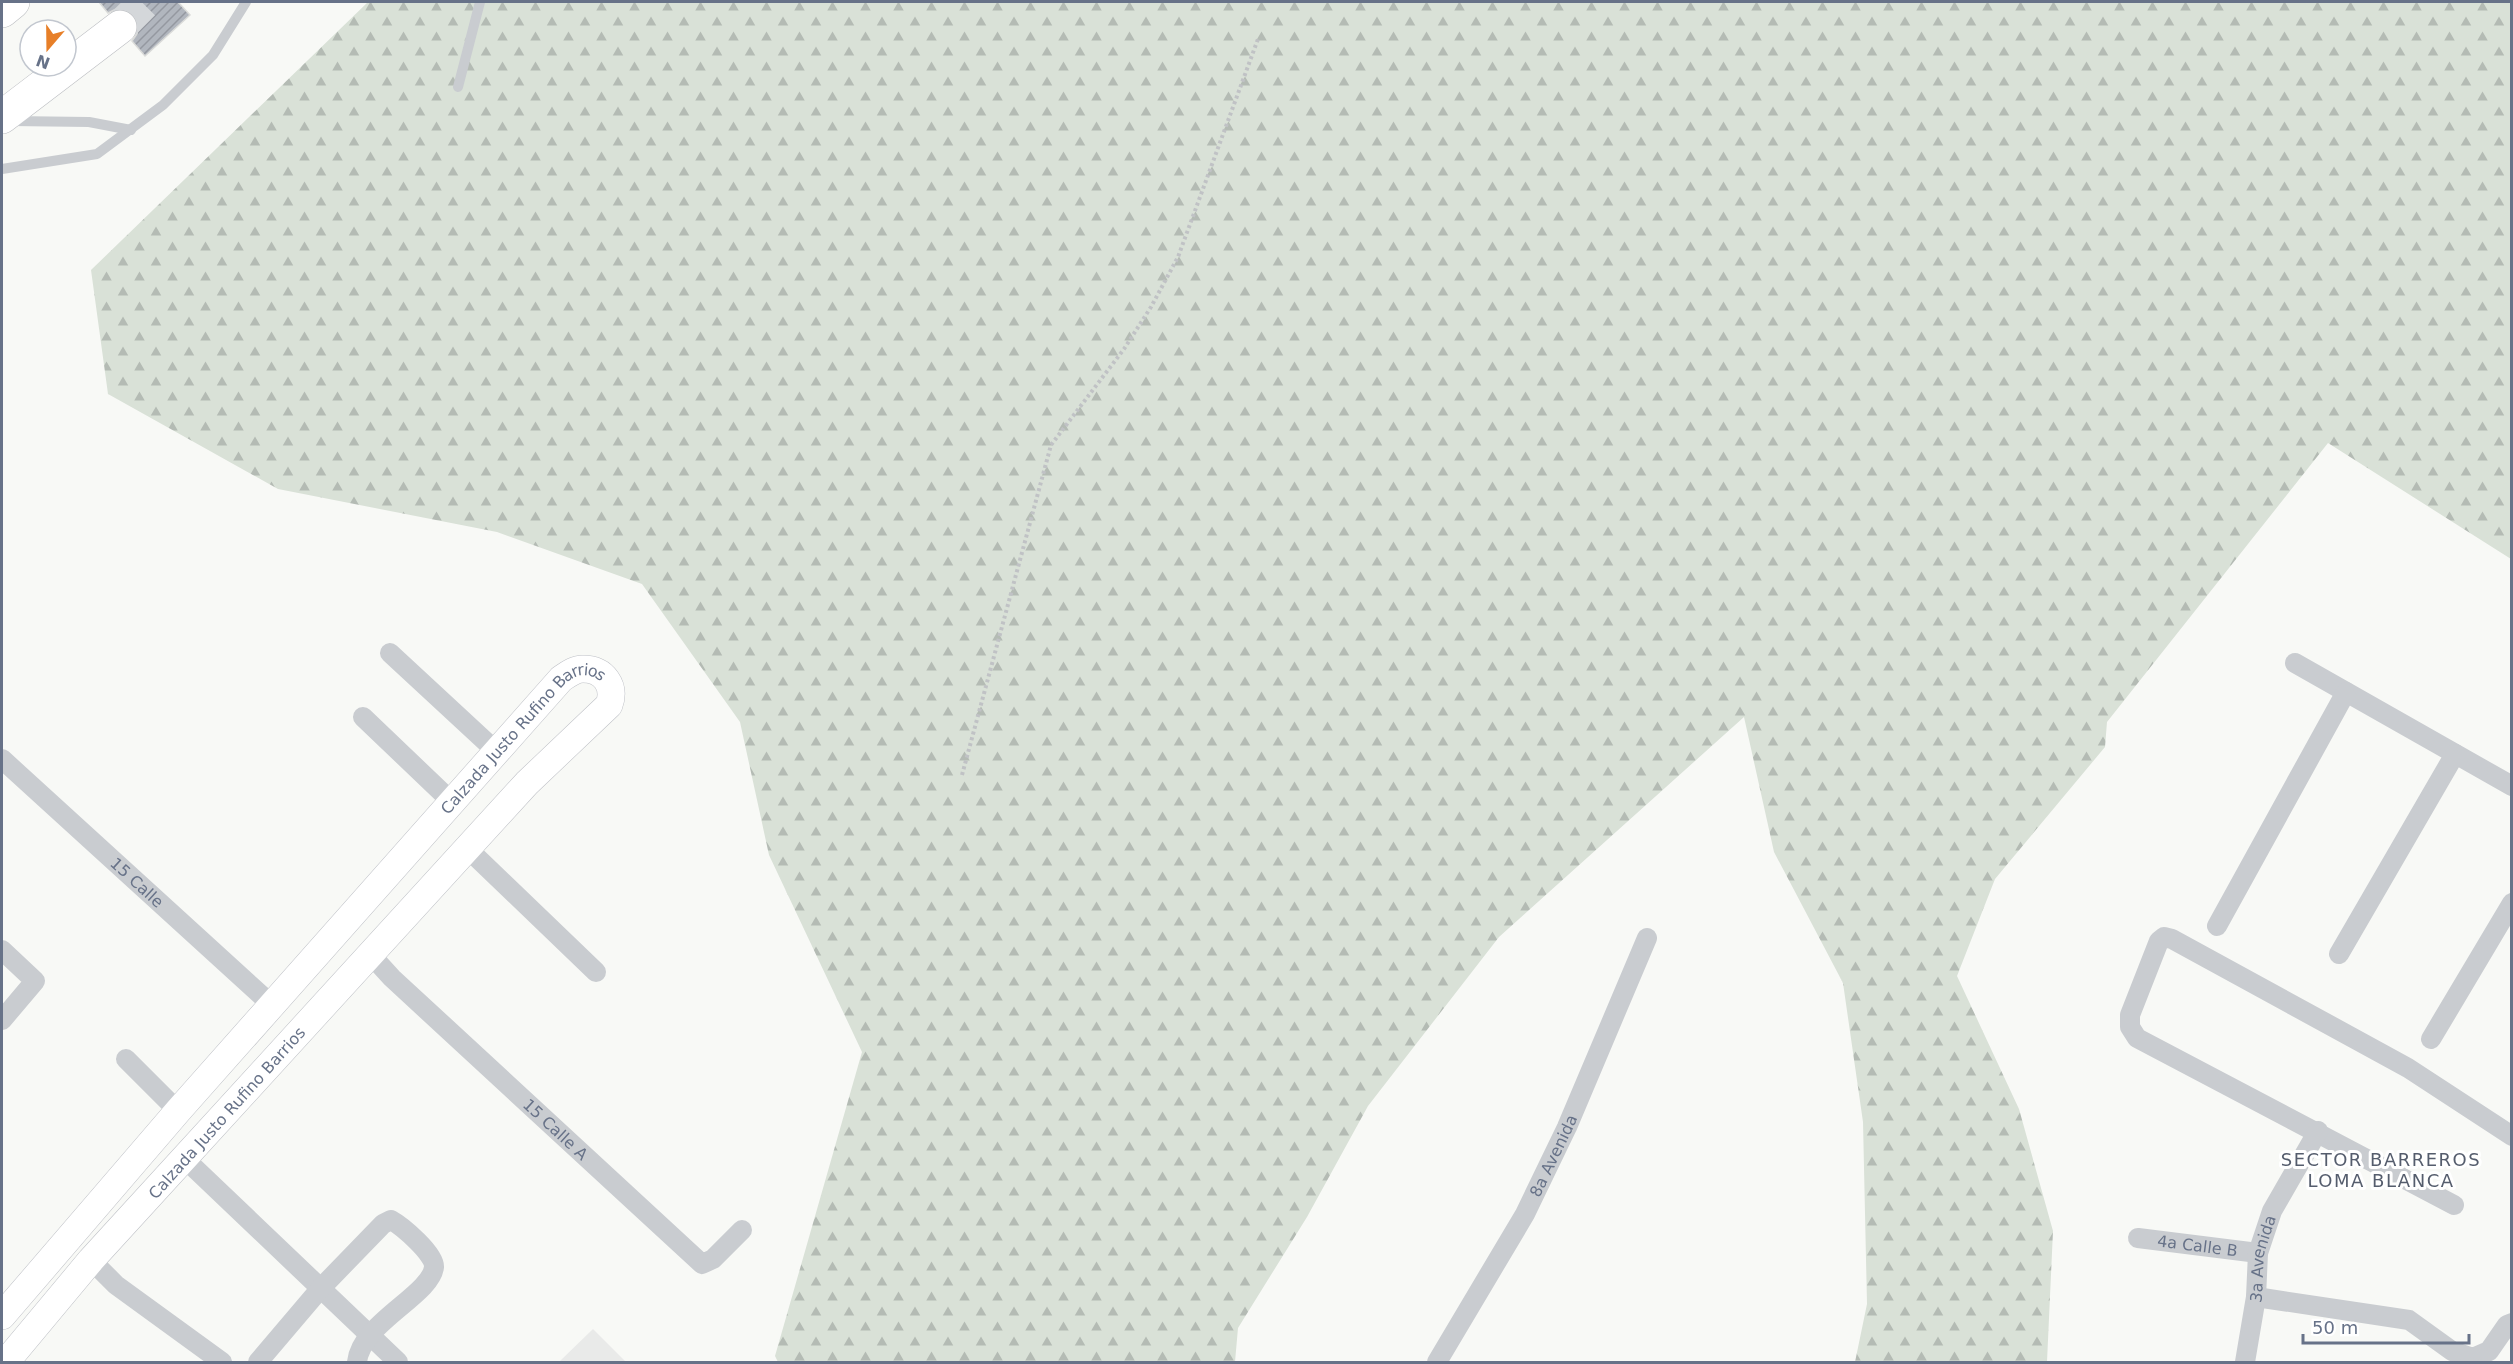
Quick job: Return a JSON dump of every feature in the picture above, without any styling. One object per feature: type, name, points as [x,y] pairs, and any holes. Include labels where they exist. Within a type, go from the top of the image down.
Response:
[{"type":"highway","points":[[2,12],[13,2]]},
{"type":"highway","points":[[2,119],[120,27]]},
{"type":"street","points":[[390,653],[498,753]]},
{"type":"street","points":[[2295,663],[2511,786]]},
{"type":"street","name":"Calzada Justo Rufino Barrios","points":[[2,1316],[178,1111],[498,753],[561,679],[573,671],[583,669],[597,672],[612,686],[613,694],[609,705],[527,783],[91,1260],[6,1362]]},
{"type":"street","points":[[2217,926],[2346,692]]},
{"type":"street","points":[[363,717],[453,803]]},
{"type":"street","points":[[2338,954],[2456,754]]},
{"type":"street","name":"15 Calle","points":[[2,759],[273,1006]]},
{"type":"street","points":[[468,849],[596,972]]},
{"type":"street","points":[[402,859],[434,886]]},
{"type":"street","points":[[2431,1039],[2511,903]]},
{"type":"street","points":[[2454,1204],[2137,1038],[2130,1027],[2130,1015],[2159,940],[2164,937],[2172,939],[2408,1068],[2511,1136]]},
{"type":"street","name":"8a Avenida","points":[[1437,1362],[1525,1214],[1567,1127],[1647,938]]},
{"type":"street","name":"15 Calle A","points":[[371,955],[392,978],[702,1264],[713,1259],[742,1230]]},
{"type":"street","points":[[2,1020],[35,981],[4,958]]},
{"type":"street","points":[[126,1059],[178,1111]]},
{"type":"street","name":"3a Avenida","points":[[2245,1362],[2256,1297],[2258,1253],[2272,1211],[2318,1131]]},
{"type":"street","points":[[185,1159],[398,1362]]},
{"type":"street","points":[[114,1185],[140,1208]]},
{"type":"street","points":[[258,1362],[320,1289],[382,1224],[391,1220],[431,1256],[434,1267],[428,1278],[404,1303],[368,1335],[357,1362]]},
{"type":"street","name":"4a Calle B","points":[[2138,1238],[2258,1253]]},
{"type":"street","points":[[91,1260],[116,1285],[222,1362]]},
{"type":"street","points":[[2256,1297],[2409,1320],[2452,1351],[2473,1358],[2489,1351],[2506,1325],[2511,1323]]},
{"type":"lane","points":[[2,169],[97,154],[163,105],[213,56],[246,2]]},
{"type":"lane","points":[[458,87],[480,2]]},
{"type":"lane","points":[[2,119],[89,122],[131,130]]},
{"type":"path","points":[[962,775],[1051,446],[1124,349],[1151,307],[1178,257],[1258,39]]},
{"type":"shaded area","points":[[593,1329],[626,1362],[559,1362]]},
{"type":"green space","points":[[368,2],[2511,2],[2511,559],[2328,443],[2107,722],[2105,747],[1995,879],[1957,976],[2019,1109],[2053,1231],[2047,1362],[1855,1362],[1867,1304],[1863,1122],[1843,983],[1774,852],[1744,717],[1499,937],[1368,1106],[1307,1217],[1238,1328],[1235,1362],[778,1362],[775,1356],[862,1052],[769,855],[740,722],[642,584],[497,532],[278,489],[108,394],[91,270]]},
{"type":"building","points":[[99,2],[178,2],[190,15],[145,56],[132,41],[139,25],[134,15],[128,10],[118,8],[108,13]]},
{"type":"tunnel","points":[[120,27],[145,2]]},
{"type":"district","name":"SECTOR BARREROS LOMA BLANCA","points":[[2381,1169]]}]
